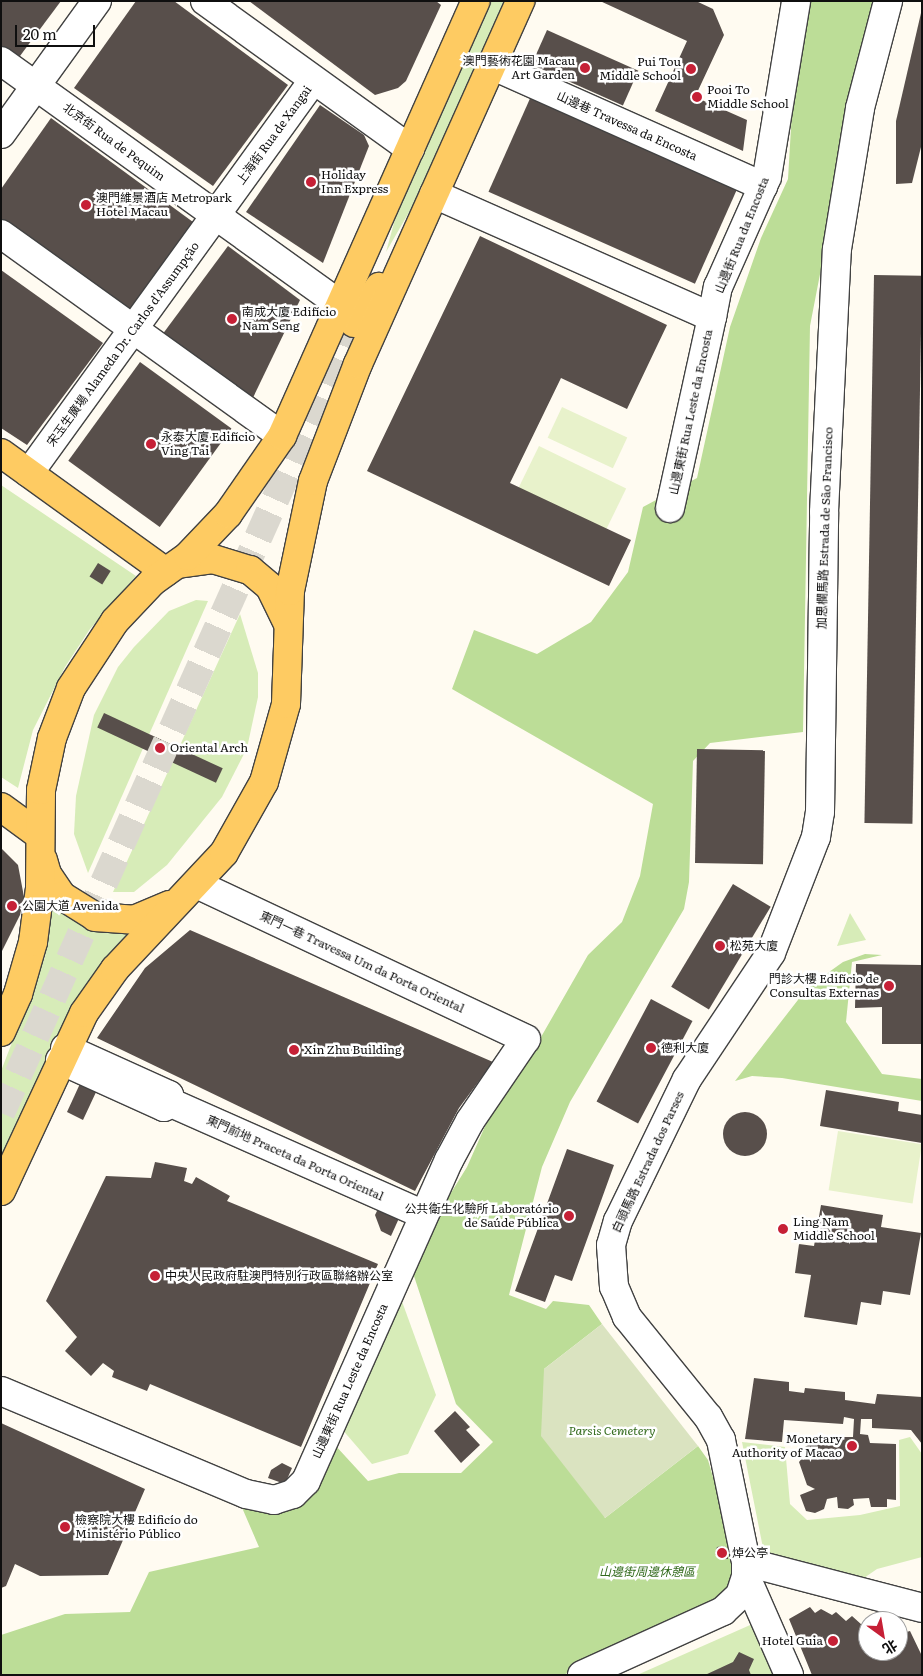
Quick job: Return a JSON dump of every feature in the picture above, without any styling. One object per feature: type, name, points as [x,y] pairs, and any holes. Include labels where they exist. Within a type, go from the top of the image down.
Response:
[{"type":"main road","points":[[1,1192],[62,1054],[98,990],[193,889],[239,831],[274,757],[287,696],[287,622],[300,535],[313,481],[354,373],[520,1]]},
{"type":"main road","points":[[1,1032],[18,994],[33,942],[40,888],[38,841],[45,764],[72,688],[99,642],[115,621],[228,514],[282,436],[410,149],[471,3]]},
{"type":"main road","points":[[382,210],[354,323],[420,226]]},
{"type":"main road","points":[[1,453],[172,568],[213,559],[250,570],[278,598],[287,622]]},
{"type":"main road","points":[[1,807],[38,841],[47,874],[62,896],[95,917],[134,920],[159,911],[193,889]]},
{"type":"street","points":[[1,134],[97,1]]},
{"type":"street","name":"上海街 Rua de Xangai","points":[[205,1],[410,149]]},
{"type":"street","name":"山邊街 Rua da Encosta","points":[[712,317],[718,287],[764,186],[796,1]]},
{"type":"street","name":"加思欄馬路 Estrada de São Francisco","points":[[716,1034],[771,953],[814,845],[819,821],[824,512],[837,249],[855,133],[888,1]]},
{"type":"street","name":"北京街 Rua de Pequim","points":[[1,61],[340,305]]},
{"type":"street","name":"山邊巷 Travessa da Encosta","points":[[492,65],[764,186]]},
{"type":"street","name":"上海街 Rua de Xangai","points":[[216,216],[314,80]]},
{"type":"street","points":[[434,194],[712,317]]},
{"type":"street","name":"宋玉生廣場 Alameda Dr. Carlos d'Assumpção","points":[[29,473],[216,216]]},
{"type":"street","points":[[1,234],[282,436]]},
{"type":"street","name":"山邊東街 Rua Leste da Encosta","points":[[670,508],[712,317]]},
{"type":"street","name":"東門一巷 Travessa Um da Porta Oriental","points":[[193,889],[526,1039]]},
{"type":"street","name":"白頭馬路 Estrada dos Parses","points":[[716,1034],[687,1079],[645,1162],[618,1221],[610,1262],[614,1287],[627,1317],[708,1417],[721,1440],[746,1570],[789,1675]]},
{"type":"street","name":"山邊東街 Rua Leste da Encosta","points":[[1,1392],[263,1499],[282,1498],[300,1488],[306,1481],[424,1215],[470,1121],[526,1039]]},
{"type":"street","name":"東門前地 Praceta da Porta Oriental","points":[[62,1054],[170,1095],[167,1101],[424,1215]]},
{"type":"street","points":[[582,1675],[723,1611],[740,1595],[746,1570],[919,1608]]},
{"type":"green space","points":[[488,1],[504,1],[419,195],[386,252],[405,183]]},
{"type":"green space","name":"山邊街周邊休憩區","points":[[809,1],[879,1],[865,41],[810,326],[803,732],[710,743],[693,761],[689,882],[684,909],[570,1102],[542,1167],[509,1295],[546,1309],[553,1301],[589,1305],[602,1324],[544,1369],[605,1518],[698,1446],[708,1460],[741,1574],[720,1606],[563,1675],[1,1675],[1,1635],[65,1614],[130,1612],[149,1572],[259,1547],[240,1503],[278,1510],[334,1444],[368,1481],[399,1473],[461,1473],[493,1442],[456,1404],[412,1270],[431,1225],[467,1167],[486,1124],[537,1044],[588,955],[622,922],[640,876],[653,804],[452,689],[474,630],[537,654],[591,622],[628,572],[643,507],[697,478],[730,327],[761,238],[788,179],[797,26]]},
{"type":"green space","points":[[562,407],[627,437],[613,468],[548,438]]},
{"type":"green space","points":[[539,446],[626,489],[604,534],[517,492]]},
{"type":"green space","points":[[1,485],[136,576],[90,629],[65,667],[33,730],[18,788],[1,777]]},
{"type":"green space","points":[[196,600],[208,601],[88,873],[74,834],[76,796],[94,715],[118,667],[134,647],[169,611]]},
{"type":"green space","points":[[240,614],[258,673],[258,697],[247,748],[222,797],[167,865],[134,892],[113,892]]},
{"type":"green space","points":[[52,900],[70,918],[104,932],[131,933],[105,960],[70,1009],[1,1164],[1,1071],[45,957]]},
{"type":"green space","points":[[850,913],[866,940],[837,946]]},
{"type":"green space","points":[[865,954],[882,955],[852,962],[846,1022],[882,1074],[922,1079],[922,1101],[782,1078],[752,1076],[735,1081],[808,987],[843,962]]},
{"type":"green space","points":[[838,1131],[922,1144],[913,1204],[829,1190]]},
{"type":"green space","points":[[400,1296],[436,1395],[408,1454],[372,1464],[341,1428]]},
{"type":"green space","name":"Parsis Cemetery","points":[[602,1324],[698,1446],[605,1518],[541,1436],[544,1369]]},
{"type":"green space","points":[[910,1437],[922,1454],[922,1557],[877,1569],[861,1580],[765,1558],[742,1442],[785,1447],[790,1504],[807,1520],[860,1515],[900,1506],[899,1440]]},
{"type":"green space","points":[[757,1622],[781,1675],[637,1675]]},
{"type":"building","points":[[1,1],[61,1],[17,60],[1,48]]},
{"type":"building","points":[[136,1],[174,1],[288,85],[213,186],[74,88]]},
{"type":"building","points":[[249,1],[436,1],[441,5],[406,81],[398,88],[375,95]]},
{"type":"building","name":"Pui Tou Middle School","points":[[600,1],[696,1],[713,9],[724,35],[695,97],[747,120],[743,151],[655,111],[687,41]]},
{"type":"building","points":[[921,13],[922,143],[912,183],[896,184],[896,121]]},
{"type":"building","name":"澳門藝術花園 Macau Art Garden","points":[[547,30],[638,71],[623,105],[532,65]]},
{"type":"building","points":[[532,94],[738,186],[695,284],[488,192]]},
{"type":"building","name":"Holiday Inn Express","points":[[320,105],[364,135],[369,146],[323,263],[246,212]]},
{"type":"building","name":"澳門維景酒店 Metropark Hotel Macau","points":[[51,118],[193,222],[129,313],[1,222],[1,189]]},
{"type":"building","points":[[480,236],[667,325],[627,409],[561,378],[510,483],[631,540],[609,586],[367,471]]},
{"type":"building","name":"南成大廈 Edifício Nam Seng","points":[[228,246],[300,300],[249,406],[159,339]]},
{"type":"building","points":[[1,270],[103,343],[27,445],[1,428]]},
{"type":"building","points":[[874,275],[922,276],[912,824],[864,823]]},
{"type":"building","name":"永泰大廈 Edifício Ving Tai","points":[[140,362],[231,428],[160,527],[68,461]]},
{"type":"building","points":[[98,563],[111,571],[102,585],[90,577]]},
{"type":"building","name":"Oriental Arch","points":[[104,713],[223,768],[216,783],[97,728]]},
{"type":"building","points":[[697,749],[765,750],[763,864],[695,863]]},
{"type":"building","name":"公園大道 Avenida","points":[[1,848],[18,865],[24,897],[20,915],[1,953]]},
{"type":"building","name":"松苑大廈","points":[[733,884],[771,907],[709,1010],[671,987]]},
{"type":"building","name":"Xin Zhu Building","points":[[190,930],[493,1062],[459,1108],[415,1191],[97,1038],[145,968]]},
{"type":"building","name":"門診大樓 Edifício de Consultas Externas","points":[[856,964],[922,965],[922,1044],[882,1044],[882,1007],[855,1008]]},
{"type":"building","name":"德利大廈","points":[[651,999],[692,1021],[638,1123],[597,1101]]},
{"type":"building","points":[[84,1075],[97,1090],[83,1120],[67,1112]]},
{"type":"building","points":[[826,1090],[899,1102],[898,1111],[922,1115],[922,1143],[820,1126]]},
{"type":"building","points":[[741,1112],[749,1112],[761,1118],[767,1134],[761,1150],[749,1156],[741,1156],[729,1150],[723,1138],[723,1130],[729,1118]]},
{"type":"building","name":"公共衛生化驗所 Laboratório de Saúde Pública","points":[[567,1149],[614,1165],[572,1281],[555,1275],[545,1302],[515,1291]]},
{"type":"building","points":[[155,1162],[187,1168],[184,1181],[192,1184],[196,1177],[230,1196],[227,1201],[378,1264],[301,1447],[150,1384],[147,1391],[112,1377],[114,1371],[103,1363],[91,1376],[65,1351],[77,1337],[46,1301],[106,1176],[151,1178]]},
{"type":"building","points":[[821,1205],[883,1215],[881,1227],[921,1233],[910,1295],[883,1291],[881,1305],[861,1302],[857,1325],[804,1317],[811,1275],[795,1273],[799,1244],[814,1246]]},
{"type":"building","points":[[379,1207],[400,1216],[391,1236],[381,1231],[375,1215]]},
{"type":"building","name":"Monetary Authority of Macao","points":[[754,1378],[789,1382],[789,1391],[804,1393],[805,1388],[845,1392],[845,1400],[875,1404],[877,1394],[922,1397],[922,1444],[911,1430],[872,1428],[872,1419],[861,1419],[860,1434],[868,1435],[870,1443],[896,1444],[896,1500],[887,1499],[887,1507],[871,1507],[869,1498],[853,1499],[854,1505],[848,1509],[838,1508],[837,1497],[827,1499],[824,1509],[815,1513],[806,1511],[800,1495],[815,1489],[807,1485],[799,1462],[805,1455],[805,1447],[811,1443],[840,1443],[841,1437],[853,1437],[854,1419],[844,1417],[843,1424],[784,1420],[782,1442],[745,1439]]},
{"type":"building","points":[[455,1411],[470,1427],[466,1430],[480,1445],[461,1463],[434,1431]]},
{"type":"building","name":"檢察院大樓 Edificío do Ministério Público","points":[[1,1423],[145,1489],[108,1575],[40,1576],[15,1564],[6,1586],[1,1588]]},
{"type":"building","points":[[282,1463],[292,1468],[285,1484],[268,1478],[271,1470]]},
{"type":"building","name":"焯公亭","points":[[723,1546],[728,1551],[728,1559],[720,1559],[715,1554],[717,1547]]},
{"type":"building","name":"Hotel Guia","points":[[810,1607],[815,1613],[821,1609],[832,1615],[836,1612],[846,1621],[852,1616],[858,1621],[858,1661],[908,1661],[908,1632],[910,1631],[922,1656],[922,1675],[812,1675],[789,1619]]},
{"type":"building","points":[[739,1652],[754,1659],[749,1670],[751,1675],[705,1675],[733,1662]]},
{"type":"tunnel","points":[[1,1113],[354,323]]},
{"type":"place","name":"澳門藝術花園 Macau Art Garden","points":[[585,68]]},
{"type":"place","name":"Pui Tou Middle School","points":[[691,69]]},
{"type":"place","name":"Pooi To Middle School","points":[[697,97]]},
{"type":"place","name":"Holiday Inn Express","points":[[311,182]]},
{"type":"place","name":"澳門維景酒店 Metropark Hotel Macau","points":[[86,205]]},
{"type":"place","name":"南成大廈 Edifício Nam Seng","points":[[232,319]]},
{"type":"place","name":"永泰大廈 Edifício Ving Tai","points":[[151,444]]},
{"type":"place","name":"Oriental Arch","points":[[160,748]]},
{"type":"place","name":"公園大道 Avenida","points":[[12,906]]},
{"type":"place","name":"松苑大廈","points":[[720,946]]},
{"type":"place","name":"門診大樓 Edifício de Consultas Externas","points":[[889,986]]},
{"type":"place","name":"德利大廈","points":[[651,1048]]},
{"type":"place","name":"Xin Zhu Building","points":[[294,1050]]},
{"type":"place","name":"公共衛生化驗所 Laboratório de Saúde Pública","points":[[569,1216]]},
{"type":"place","name":"Ling Nam Middle School","points":[[783,1229]]},
{"type":"place","name":"中央人民政府駐澳門特別行政區聯絡辦公室","points":[[155,1276]]},
{"type":"place","name":"Monetary Authority of Macao","points":[[852,1446]]},
{"type":"place","name":"檢察院大樓 Edificío do Ministério Público","points":[[65,1527]]},
{"type":"place","name":"焯公亭","points":[[722,1553]]},
{"type":"place","name":"Hotel Guia","points":[[833,1641]]}]
